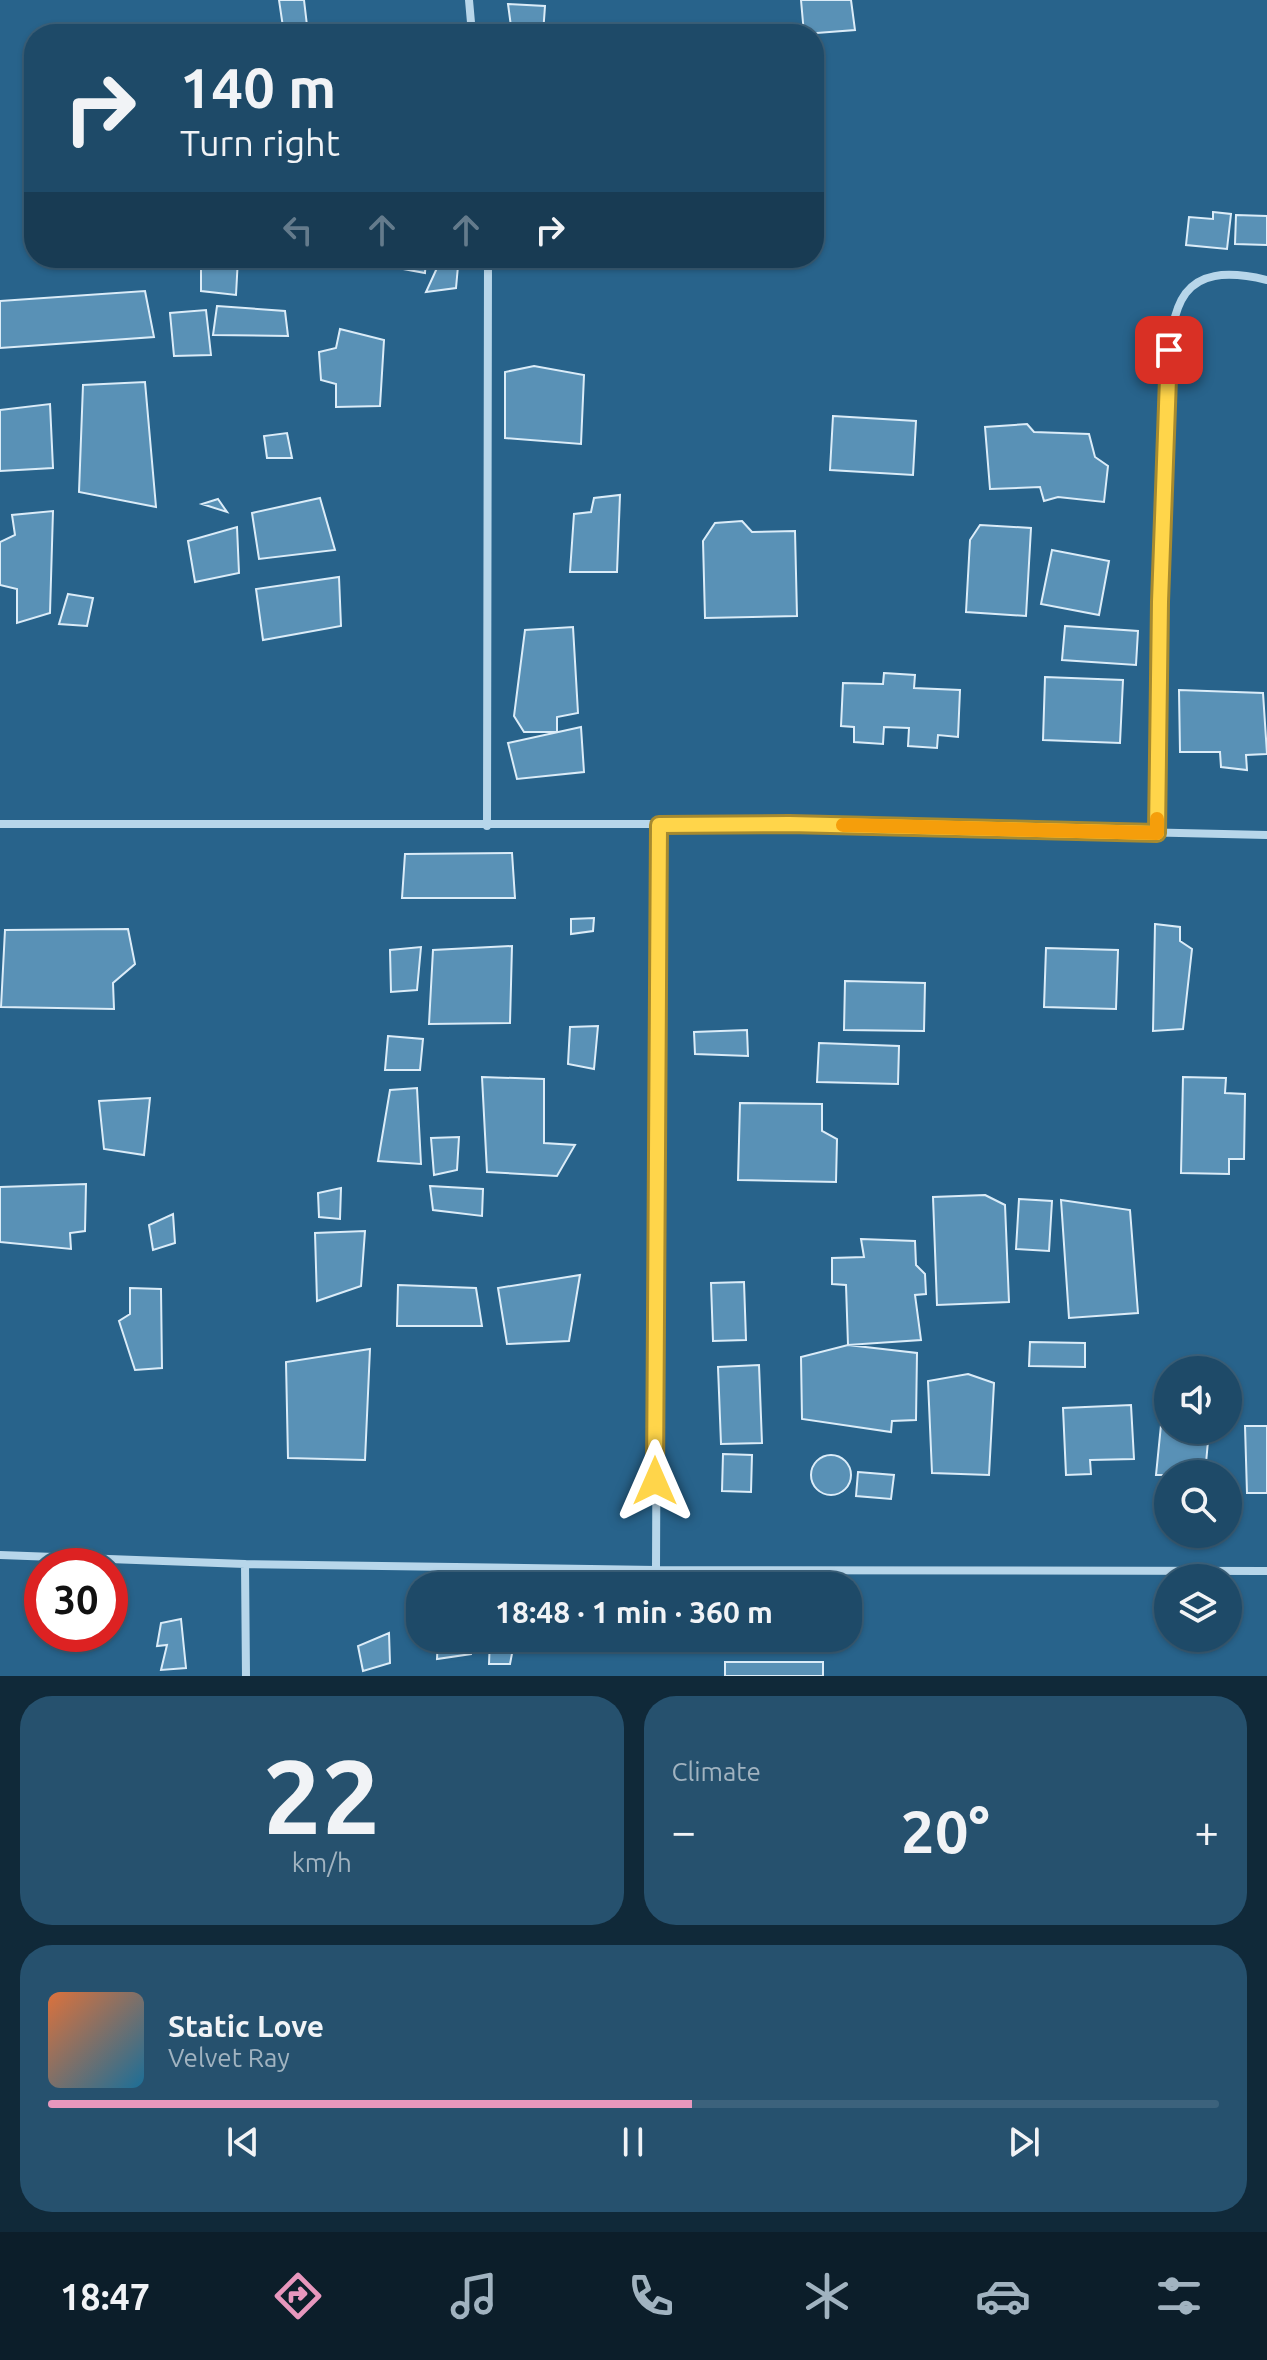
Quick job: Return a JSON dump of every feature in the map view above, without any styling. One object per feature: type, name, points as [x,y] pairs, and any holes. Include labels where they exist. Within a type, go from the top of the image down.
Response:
[{"type":"street","points":[[469,0],[471,24]]},
{"type":"street","points":[[487,826],[488,268]]},
{"type":"street","points":[[1157,833],[1165,413],[1172,318],[1186,289],[1205,279],[1232,276],[1267,280]]},
{"type":"street","points":[[0,824],[789,824],[1267,835]]},
{"type":"street","points":[[656,1570],[659,825]]},
{"type":"street","points":[[0,1555],[245,1564],[656,1570],[1267,1571]]},
{"type":"street","points":[[245,1564],[246,1676]]},
{"type":"building","points":[[279,0],[304,0],[307,24],[283,24]]},
{"type":"building","points":[[801,0],[851,0],[855,30],[824,32],[824,24],[803,24]]},
{"type":"building","points":[[508,4],[545,6],[544,24],[511,24]]},
{"type":"building","points":[[1213,212],[1231,214],[1227,249],[1186,245],[1189,217],[1213,219]]},
{"type":"building","points":[[1236,215],[1267,216],[1267,245],[1235,244]]},
{"type":"building","points":[[201,268],[237,268],[236,295],[201,291]]},
{"type":"building","points":[[398,268],[425,268],[425,273]]},
{"type":"building","points":[[437,268],[458,268],[456,288],[426,292]]},
{"type":"building","points":[[145,291],[154,337],[0,348],[0,301]]},
{"type":"building","points":[[217,306],[285,311],[288,336],[213,335]]},
{"type":"building","points":[[206,310],[211,355],[174,356],[170,313]]},
{"type":"building","points":[[340,329],[384,340],[380,406],[336,407],[336,384],[321,380],[319,352],[336,348]]},
{"type":"building","points":[[534,366],[584,375],[581,444],[505,438],[505,372]]},
{"type":"building","points":[[145,382],[156,507],[79,492],[83,385]]},
{"type":"building","points":[[50,404],[53,468],[0,471],[0,410]]},
{"type":"building","points":[[833,416],[916,421],[913,475],[830,470]]},
{"type":"building","points":[[1027,424],[1034,432],[1089,434],[1095,457],[1108,466],[1104,502],[1058,497],[1044,501],[1040,487],[990,489],[985,427]]},
{"type":"building","points":[[287,433],[292,458],[267,458],[264,436]]},
{"type":"building","points":[[620,495],[617,572],[570,572],[574,514],[591,512],[594,498]]},
{"type":"building","points":[[320,498],[335,550],[259,559],[252,513]]},
{"type":"building","points":[[218,499],[227,512],[202,504]]},
{"type":"building","points":[[53,511],[50,613],[17,623],[17,589],[0,585],[0,542],[15,535],[12,515]]},
{"type":"building","points":[[742,521],[752,532],[795,531],[797,616],[705,618],[703,541],[715,523]]},
{"type":"building","points":[[980,525],[1031,528],[1026,616],[966,612],[970,540]]},
{"type":"building","points":[[237,527],[239,573],[195,582],[188,541]]},
{"type":"building","points":[[1052,550],[1109,561],[1099,615],[1041,604]]},
{"type":"building","points":[[339,577],[341,626],[263,640],[256,589]]},
{"type":"building","points":[[68,594],[93,598],[87,626],[59,624]]},
{"type":"building","points":[[1065,626],[1138,631],[1136,665],[1062,660]]},
{"type":"building","points":[[573,627],[578,713],[557,717],[557,732],[524,732],[514,716],[525,630]]},
{"type":"building","points":[[884,673],[915,675],[914,688],[960,690],[958,737],[938,735],[937,748],[908,746],[909,728],[884,727],[883,744],[854,742],[854,727],[841,726],[843,683],[883,684]]},
{"type":"building","points":[[1045,677],[1123,680],[1120,743],[1043,740]]},
{"type":"building","points":[[1179,690],[1263,693],[1267,754],[1246,755],[1247,770],[1221,767],[1220,752],[1180,752]]},
{"type":"building","points":[[581,727],[584,772],[517,779],[508,743]]},
{"type":"building","points":[[512,853],[515,898],[402,898],[405,854]]},
{"type":"building","points":[[594,918],[593,931],[571,934],[571,919]]},
{"type":"building","points":[[1155,924],[1180,927],[1180,941],[1192,949],[1183,1029],[1153,1031]]},
{"type":"building","points":[[128,929],[135,964],[113,983],[114,1009],[1,1007],[5,930]]},
{"type":"building","points":[[512,946],[510,1023],[429,1024],[433,950]]},
{"type":"building","points":[[421,947],[417,990],[391,992],[390,950]]},
{"type":"building","points":[[1046,948],[1118,950],[1116,1009],[1044,1007]]},
{"type":"building","points":[[845,981],[925,983],[924,1031],[844,1030]]},
{"type":"building","points":[[598,1026],[594,1069],[568,1064],[570,1027]]},
{"type":"building","points":[[747,1030],[748,1056],[695,1054],[694,1032]]},
{"type":"building","points":[[388,1036],[423,1039],[420,1070],[385,1070]]},
{"type":"building","points":[[819,1043],[899,1046],[898,1084],[817,1082]]},
{"type":"building","points":[[482,1077],[544,1079],[544,1143],[575,1145],[557,1176],[487,1172]]},
{"type":"building","points":[[1183,1077],[1226,1078],[1225,1093],[1245,1094],[1244,1159],[1229,1159],[1229,1174],[1181,1173]]},
{"type":"building","points":[[417,1088],[421,1164],[378,1161],[390,1090]]},
{"type":"building","points":[[150,1098],[144,1155],[104,1149],[99,1101]]},
{"type":"building","points":[[740,1103],[822,1104],[822,1131],[837,1139],[836,1182],[738,1180]]},
{"type":"building","points":[[459,1137],[457,1170],[434,1175],[431,1138]]},
{"type":"building","points":[[86,1184],[85,1231],[70,1233],[71,1249],[0,1242],[0,1187]]},
{"type":"building","points":[[430,1186],[483,1189],[482,1216],[433,1210]]},
{"type":"building","points":[[341,1188],[340,1219],[319,1217],[318,1193]]},
{"type":"building","points":[[985,1195],[1005,1205],[1009,1302],[937,1305],[933,1197]]},
{"type":"building","points":[[1019,1199],[1052,1201],[1049,1251],[1016,1249]]},
{"type":"building","points":[[1061,1200],[1130,1210],[1138,1313],[1069,1318]]},
{"type":"building","points":[[173,1214],[175,1243],[153,1250],[149,1225]]},
{"type":"building","points":[[365,1231],[361,1286],[317,1301],[315,1233]]},
{"type":"building","points":[[861,1239],[915,1241],[916,1265],[925,1274],[926,1294],[915,1295],[921,1340],[848,1345],[846,1285],[832,1284],[832,1258],[864,1257]]},
{"type":"building","points":[[580,1275],[569,1341],[507,1344],[498,1288]]},
{"type":"building","points":[[744,1282],[746,1340],[713,1341],[711,1283]]},
{"type":"building","points":[[398,1285],[476,1288],[482,1326],[397,1326]]},
{"type":"building","points":[[130,1288],[161,1289],[162,1368],[135,1370],[119,1321],[130,1314]]},
{"type":"building","points":[[1030,1342],[1085,1343],[1085,1367],[1029,1366]]},
{"type":"building","points":[[848,1345],[917,1353],[916,1420],[892,1421],[891,1432],[802,1419],[801,1357]]},
{"type":"building","points":[[370,1349],[365,1460],[288,1458],[286,1362]]},
{"type":"building","points":[[759,1365],[762,1443],[721,1444],[718,1367]]},
{"type":"building","points":[[968,1374],[994,1383],[989,1475],[932,1473],[928,1381]]},
{"type":"building","points":[[1131,1405],[1134,1459],[1090,1460],[1091,1474],[1066,1475],[1063,1408]]},
{"type":"building","points":[[1245,1426],[1267,1426],[1267,1493],[1247,1493]]},
{"type":"building","points":[[1159,1444],[1208,1444],[1206,1460],[1158,1460]]},
{"type":"building","points":[[723,1454],[752,1455],[751,1492],[722,1491]]},
{"type":"building","points":[[831,1455],[845,1461],[851,1475],[845,1489],[831,1495],[817,1489],[811,1475],[817,1461]]},
{"type":"building","points":[[858,1472],[894,1475],[891,1499],[856,1496]]},
{"type":"building","points":[[181,1619],[186,1668],[161,1670],[167,1645],[157,1646],[161,1623]]},
{"type":"building","points":[[389,1633],[390,1663],[363,1671],[358,1646]]},
{"type":"building","points":[[437,1652],[471,1652],[471,1654],[437,1659]]},
{"type":"building","points":[[489,1652],[512,1652],[510,1664],[489,1664]]},
{"type":"building","points":[[725,1662],[823,1662],[823,1676],[725,1676]]},
{"type":"slow traffic","points":[[843,825],[1157,833],[1157,819]]},
{"type":"route","points":[[655,1481],[659,825],[789,824],[1157,833],[1160,602],[1169,350]]}]
